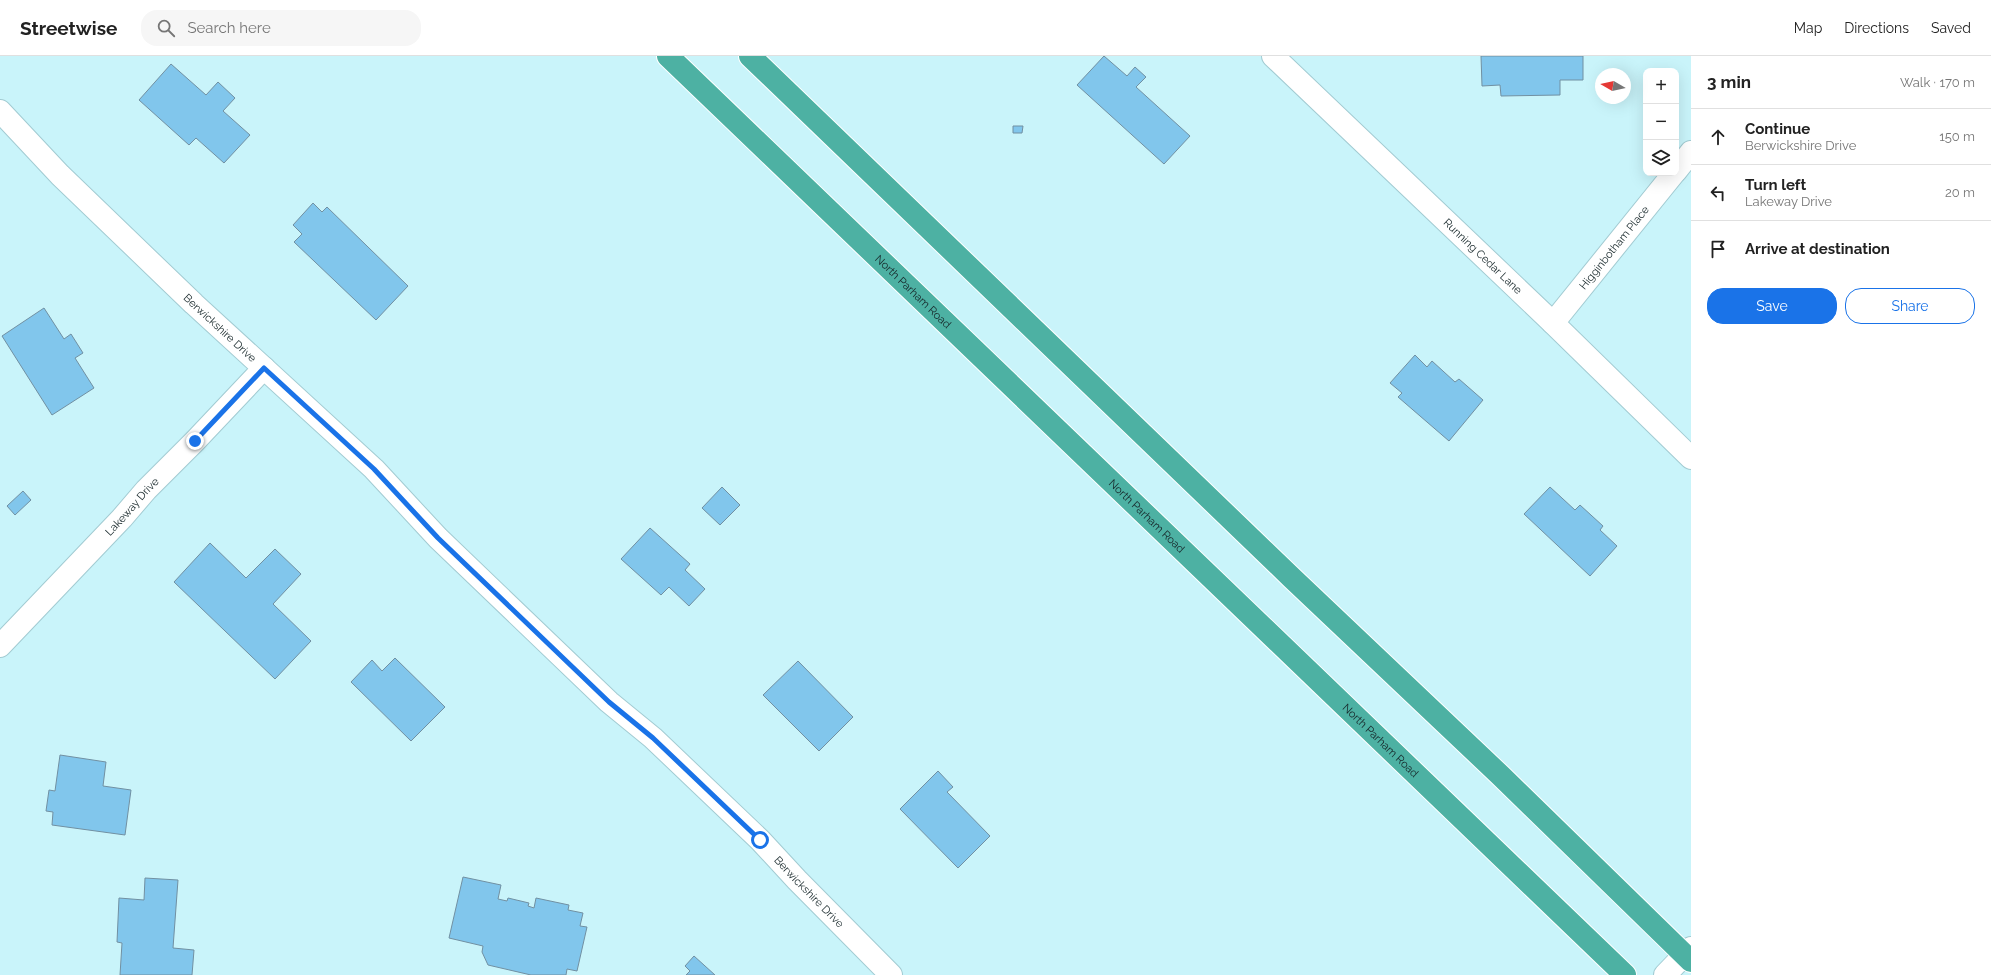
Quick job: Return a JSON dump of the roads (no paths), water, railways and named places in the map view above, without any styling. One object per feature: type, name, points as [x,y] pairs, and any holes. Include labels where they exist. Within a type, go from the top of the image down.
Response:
[{"type":"highway","name":"North Parham Road","points":[[668,56],[1625,975]]},
{"type":"highway","points":[[750,56],[1292,578],[1689,954]]},
{"type":"street","name":"Running Cedar Lane","points":[[1273,56],[1553,323],[1691,458]]},
{"type":"street","name":"Berwickshire Drive","points":[[0,112],[66,180],[194,304],[374,469],[438,538],[609,702],[653,738],[760,840],[797,880],[891,975]]},
{"type":"street","name":"Higginbotham Place","points":[[1679,167],[1691,152]]},
{"type":"street","name":"Higginbotham Place","points":[[1553,323],[1672,176]]},
{"type":"street","name":"Lakeway Drive","points":[[0,646],[122,518],[146,490],[264,368]]},
{"type":"street","points":[[1665,975],[1689,954]]}]
